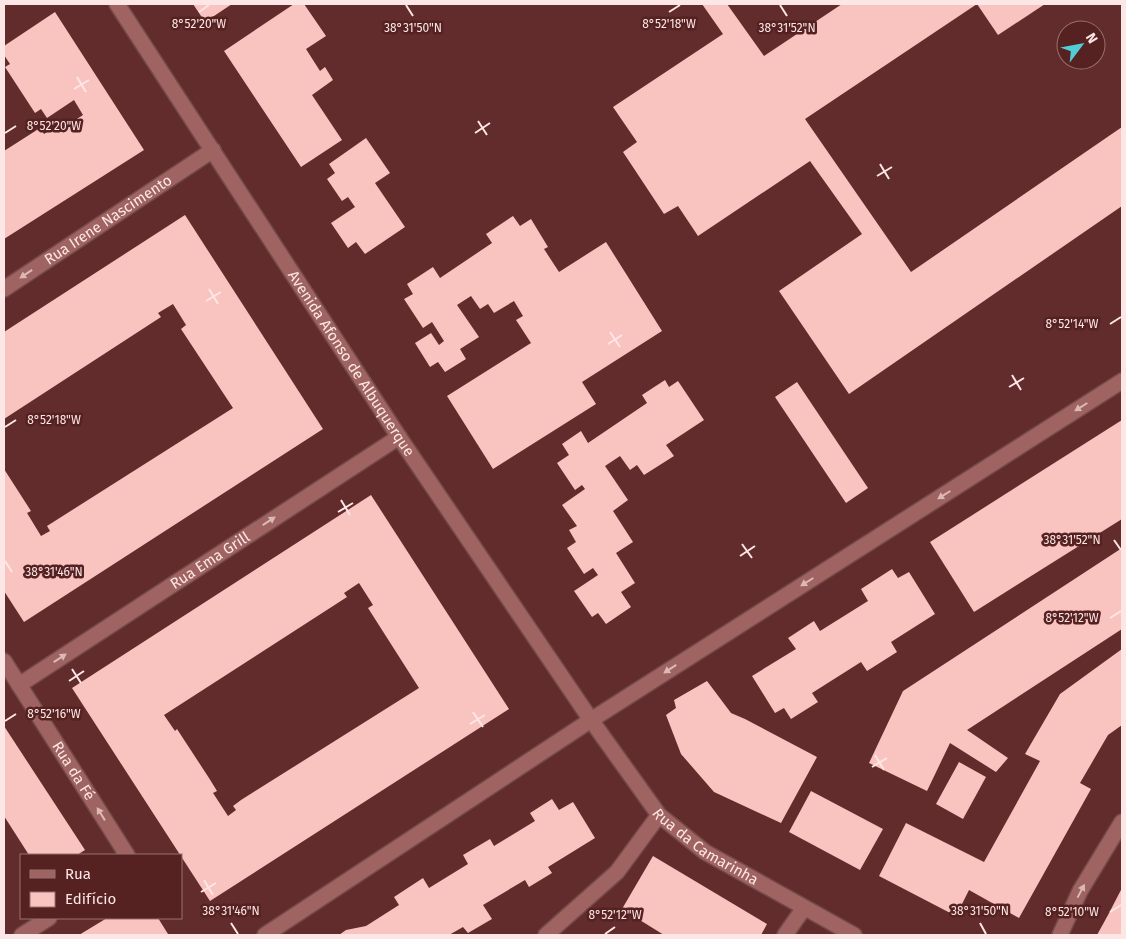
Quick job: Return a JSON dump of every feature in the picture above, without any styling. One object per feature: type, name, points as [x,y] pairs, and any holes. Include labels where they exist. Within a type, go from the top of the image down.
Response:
[{"type":"street","name":"Avenida Afonso de Albuquerque","points":[[117,4],[399,437],[591,720]]},
{"type":"street","name":"Rua Irene Nascimento","points":[[4,289],[213,150]]},
{"type":"street","points":[[264,935],[591,720],[1122,381]]},
{"type":"street","name":"Rua Ema Grill","points":[[19,685],[399,437]]},
{"type":"street","name":"Rua da Fé","points":[[4,662],[126,854]]},
{"type":"street","name":"Rua da Camarinha","points":[[591,720],[659,815],[705,852],[854,935]]},
{"type":"street","points":[[546,935],[616,872],[659,815]]},
{"type":"street","points":[[1060,935],[1080,892],[1122,822]]},
{"type":"street","points":[[785,935],[804,908]]},
{"type":"street","points":[[22,935],[47,919]]},
{"type":"building","points":[[193,4],[232,4],[205,22]]},
{"type":"building","points":[[294,4],[304,4],[326,36],[306,49],[320,71],[325,67],[333,80],[312,95],[342,140],[301,167],[224,51]]},
{"type":"building","points":[[702,4],[727,4],[764,56],[842,4],[977,4],[805,119],[911,272],[1122,127],[1122,206],[849,394],[779,291],[862,234],[810,161],[698,236],[678,206],[664,214],[623,152],[637,142],[613,107],[723,34]]},
{"type":"building","points":[[977,4],[1045,4],[998,35]]},
{"type":"building","points":[[55,12],[144,150],[4,239],[4,151],[40,128],[44,134],[57,126],[60,130],[83,115],[74,100],[47,118],[41,109],[35,113],[5,67],[10,64],[4,55],[4,46]]},
{"type":"building","points":[[366,138],[390,173],[375,183],[405,227],[365,254],[356,242],[348,248],[331,223],[355,207],[348,197],[342,201],[327,179],[335,173],[329,164]]},
{"type":"building","points":[[185,215],[323,429],[24,622],[4,591],[4,469],[31,511],[27,513],[41,536],[50,531],[47,526],[233,408],[181,329],[186,325],[173,304],[158,313],[161,317],[4,419],[4,332]]},
{"type":"building","points":[[513,216],[520,226],[531,219],[548,247],[544,249],[559,272],[606,242],[662,331],[582,382],[596,404],[493,469],[447,396],[531,343],[516,320],[523,316],[514,301],[494,313],[488,304],[480,309],[471,296],[457,305],[479,337],[460,349],[466,359],[445,372],[438,362],[430,367],[415,343],[431,333],[439,345],[444,341],[432,322],[423,328],[404,299],[413,294],[407,284],[433,267],[440,278],[492,243],[486,234]]},
{"type":"building","points":[[665,380],[669,387],[678,381],[704,420],[666,445],[674,456],[644,475],[637,465],[630,470],[620,456],[605,466],[628,500],[613,511],[633,542],[616,553],[635,583],[621,592],[631,607],[606,624],[598,613],[592,617],[574,591],[598,575],[593,568],[584,574],[567,548],[576,542],[569,530],[577,526],[562,505],[585,489],[582,485],[575,490],[557,463],[569,455],[562,444],[581,431],[588,443],[647,403],[642,395]]},
{"type":"building","points":[[797,382],[868,488],[846,503],[775,397]]},
{"type":"building","points":[[1122,420],[1122,519],[974,612],[930,542]]},
{"type":"building","points":[[371,495],[509,709],[210,901],[182,858],[182,854],[180,854],[72,688]],"holes":[[[359,583],[373,605],[368,608],[419,688],[241,800],[233,806],[236,810],[228,816],[213,793],[217,791],[209,778],[177,729],[175,731],[164,715],[347,597],[344,593]]]},
{"type":"building","points":[[1122,548],[1122,629],[967,730],[1008,758],[996,772],[950,743],[927,791],[869,763],[903,691]]},
{"type":"building","points":[[892,569],[898,578],[909,572],[935,614],[891,642],[897,652],[867,671],[861,662],[812,693],[818,702],[791,719],[784,708],[775,713],[752,676],[796,649],[788,638],[814,621],[820,631],[868,601],[861,589]]},
{"type":"building","points":[[1122,649],[1122,725],[1108,735],[1080,783],[1091,789],[1019,918],[969,890],[956,916],[879,876],[906,823],[984,862],[1040,761],[1025,754],[1060,694]]},
{"type":"building","points":[[707,681],[731,713],[817,757],[781,823],[714,792],[681,754],[666,715],[676,708],[674,700]]},
{"type":"building","points":[[4,726],[85,850],[79,854],[28,854],[4,816]]},
{"type":"building","points":[[959,762],[986,777],[963,819],[936,804]]},
{"type":"building","points":[[811,791],[883,829],[860,870],[789,832]]},
{"type":"building","points":[[552,799],[559,810],[573,802],[595,838],[548,867],[552,873],[529,887],[525,880],[483,905],[492,919],[468,933],[463,927],[449,935],[339,935],[346,930],[366,926],[399,905],[394,897],[423,878],[429,888],[468,864],[463,855],[490,839],[494,846],[535,821],[530,813]]},
{"type":"building","points":[[653,856],[767,924],[761,935],[664,935],[622,909]]},
{"type":"building","points":[[1122,888],[1122,935],[1097,935],[1108,915]]},
{"type":"building","points":[[105,919],[159,919],[168,934],[79,935]]}]
